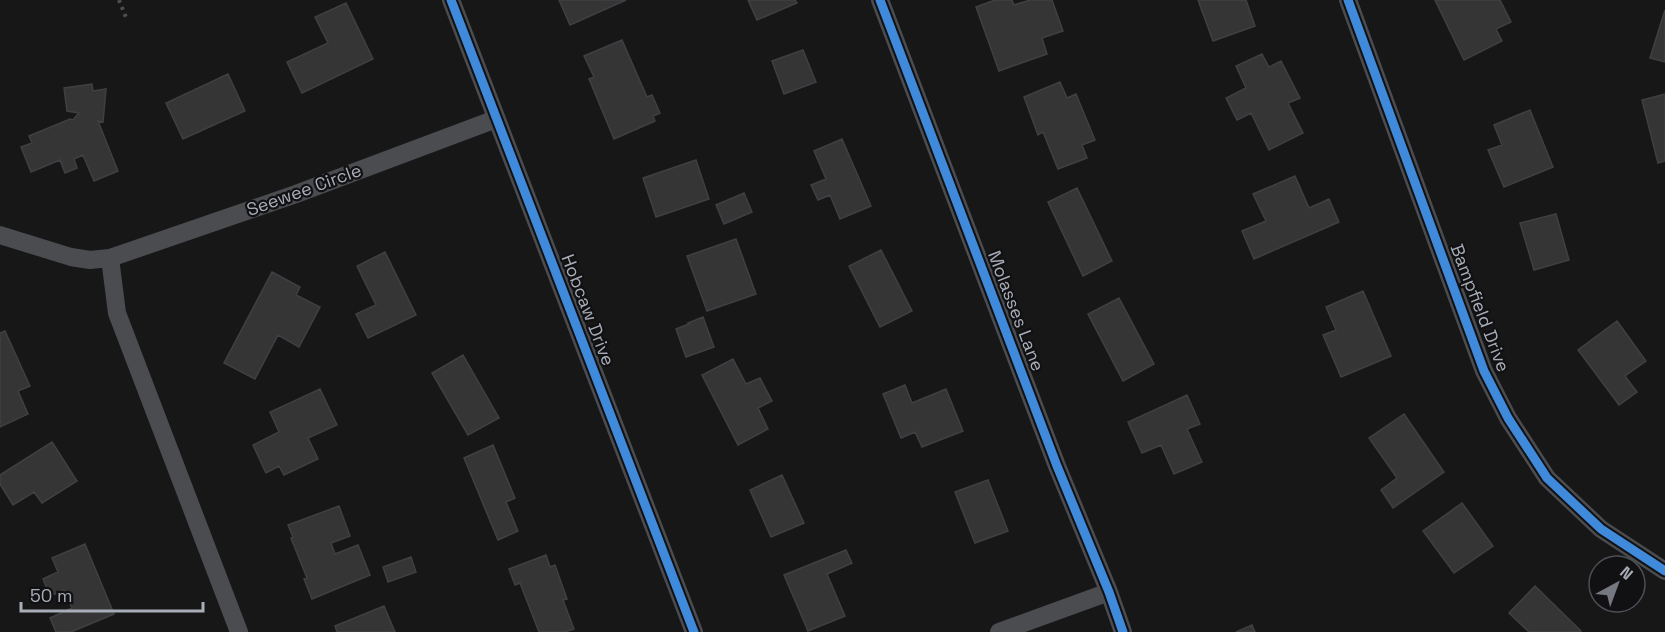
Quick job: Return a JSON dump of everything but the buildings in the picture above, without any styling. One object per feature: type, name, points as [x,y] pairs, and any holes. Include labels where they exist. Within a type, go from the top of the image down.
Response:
[{"type":"street","name":"Hobcaw Drive","points":[[451,0],[694,632]]},
{"type":"street","name":"Molasses Lane","points":[[880,0],[1057,466],[1123,632]]},
{"type":"street","name":"Bampfield Drive","points":[[1348,0],[1484,371],[1508,418],[1547,478],[1601,529],[1665,571]]},
{"type":"street","name":"Seewee Circle","points":[[0,235],[70,257],[90,260],[110,258],[296,194],[496,119]]},
{"type":"street","points":[[110,258],[117,313],[239,632]]},
{"type":"street","points":[[999,632],[1109,592]]},
{"type":"path","points":[[119,0],[127,20]]},
{"type":"cycle path","points":[[451,0],[694,632]]},
{"type":"cycle path","points":[[880,0],[1057,466],[1123,632]]},
{"type":"cycle path","points":[[1348,0],[1484,371],[1508,418],[1547,478],[1601,529],[1665,571]]}]
